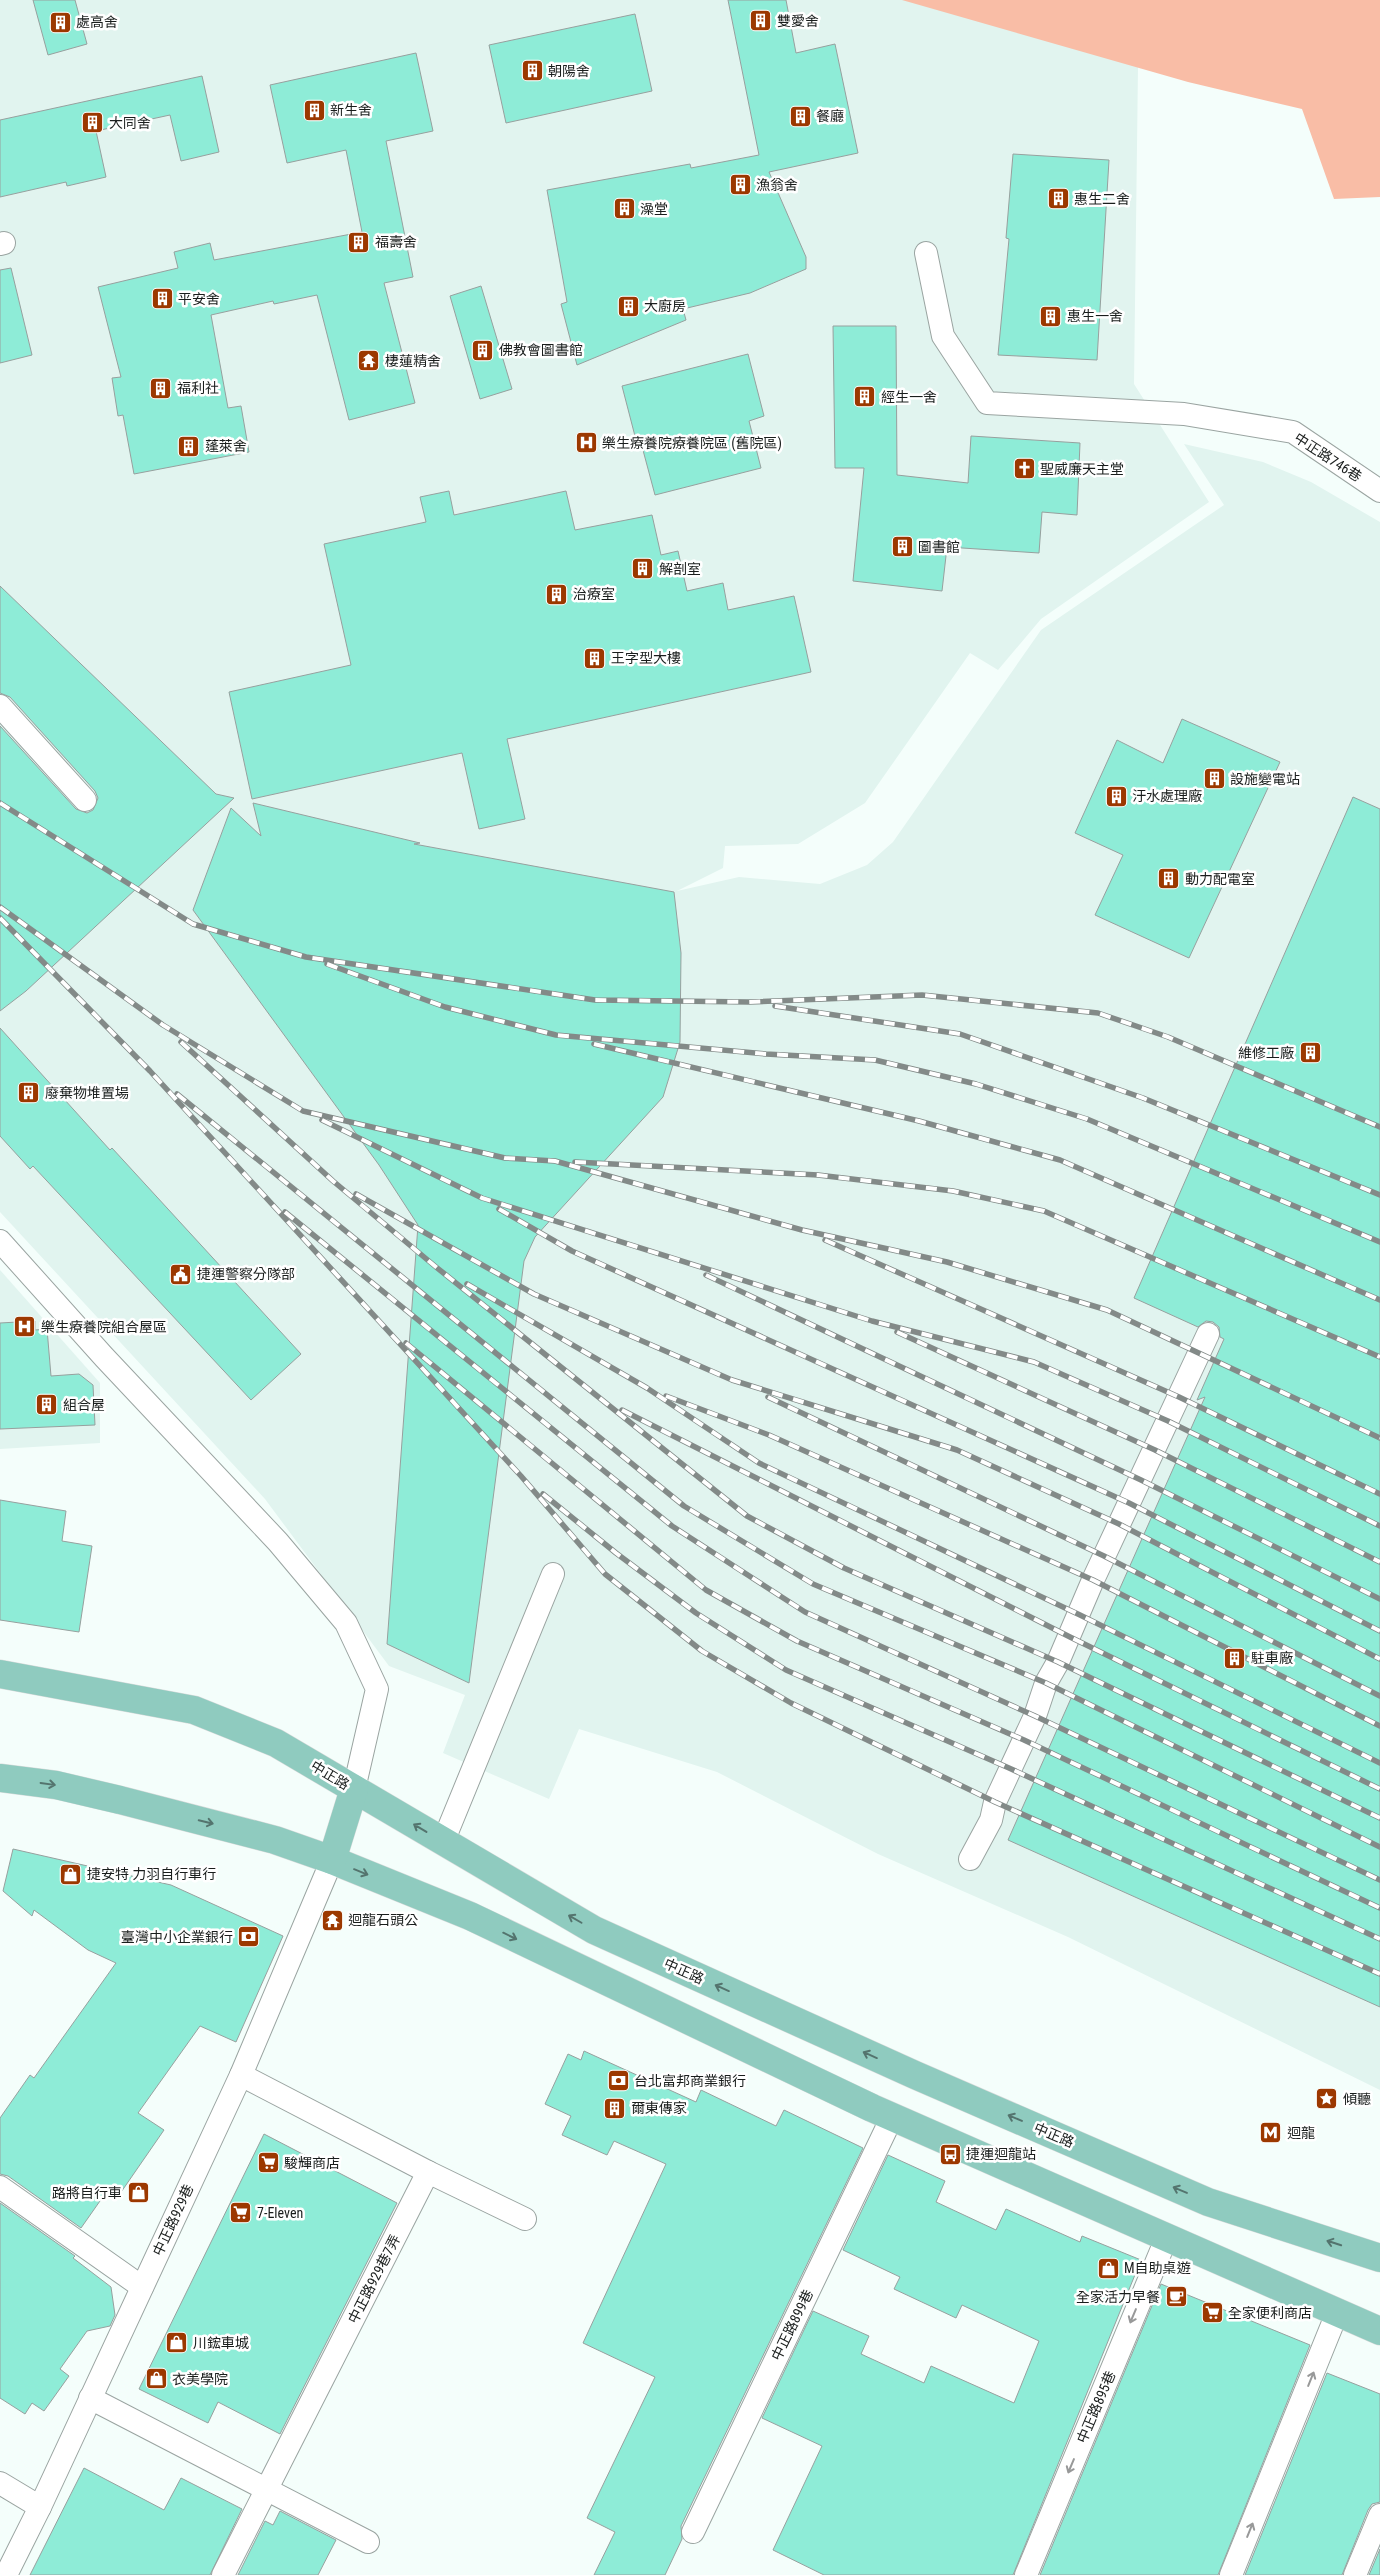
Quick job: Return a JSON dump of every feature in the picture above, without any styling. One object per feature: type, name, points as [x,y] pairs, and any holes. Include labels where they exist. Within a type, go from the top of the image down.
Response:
[{"type":"main road","name":"中正路","points":[[0,1674],[194,1710],[276,1743],[594,1930],[915,2075],[1208,2202],[1380,2258]]},
{"type":"main road","points":[[0,1778],[56,1785],[120,1800],[275,1840],[332,1860],[470,1916],[892,2117],[1166,2239],[1380,2331]]},
{"type":"main road","points":[[332,1860],[354,1790]]},
{"type":"lane","name":"中正路746巷","points":[[926,253],[943,336],[987,403],[1184,414],[1293,432],[1380,491]]},
{"type":"lane","points":[[0,706],[85,800]]},
{"type":"lane","points":[[0,1241],[104,1357],[278,1542],[346,1623],[377,1689],[354,1790]]},
{"type":"lane","points":[[970,1859],[991,1820],[995,1802],[1035,1716],[1046,1683],[1058,1662],[1097,1572],[1208,1334]]},
{"type":"lane","points":[[443,1842],[553,1574]]},
{"type":"lane","name":"中正路929巷","points":[[6,2575],[40,2507],[241,2075],[332,1860]]},
{"type":"lane","points":[[241,2075],[428,2172],[525,2219]]},
{"type":"lane","name":"中正路899巷","points":[[693,2532],[892,2117]]},
{"type":"lane","name":"中正路929巷7弄","points":[[223,2575],[428,2172]]},
{"type":"lane","points":[[0,2186],[142,2287]]},
{"type":"lane","name":"中正路895巷","points":[[1026,2575],[1166,2239]]},
{"type":"lane","points":[[1231,2575],[1337,2313]]},
{"type":"lane","points":[[90,2398],[368,2542]]},
{"type":"lane","points":[[0,2483],[40,2507]]},
{"type":"lane","points":[[1355,2575],[1380,2516]]},
{"type":"shaded area","points":[[0,0],[921,0],[1138,67],[1134,384],[1209,502],[1041,619],[998,670],[970,653],[865,803],[798,844],[725,846],[723,868],[677,891],[739,877],[820,884],[867,865],[893,842],[1041,630],[1224,505],[1184,444],[1263,462],[1311,482],[1380,522],[1380,2090],[1068,1937],[878,1854],[717,1772],[579,1729],[549,1799],[443,1753],[465,1695],[389,1666],[265,1499],[0,1212]]},
{"type":"shaded area","points":[[902,0],[1380,0],[1380,197],[1334,199],[1302,109],[1188,82]]},
{"type":"shaded area","name":"樂生療養院組合屋區","points":[[0,1270],[100,1383],[100,1443],[0,1449]]},
{"type":"building","name":"處高舍","points":[[33,0],[75,0],[87,44],[48,55]]},
{"type":"building","points":[[728,0],[786,0],[796,53],[835,44],[858,153],[769,172],[806,257],[806,269],[750,293],[683,309],[686,320],[577,365],[561,304],[567,302],[547,190],[690,164],[691,168],[759,155]]},
{"type":"building","name":"朝陽舍","points":[[635,14],[652,91],[506,123],[489,45]]},
{"type":"building","points":[[416,53],[433,131],[386,141],[413,277],[384,283],[415,403],[349,420],[317,295],[274,304],[273,301],[211,315],[228,408],[241,406],[249,452],[134,474],[123,415],[118,416],[112,378],[121,377],[98,287],[178,268],[174,252],[210,243],[214,260],[362,232],[346,150],[287,163],[270,85]]},
{"type":"building","name":"大同舍","points":[[202,76],[219,152],[181,161],[170,115],[96,131],[106,177],[67,186],[66,182],[0,197],[0,120]]},
{"type":"building","points":[[1013,154],[1109,160],[1097,360],[998,355],[1009,239],[1006,238]]},
{"type":"building","points":[[11,268],[32,355],[0,363],[0,270]]},
{"type":"building","name":"佛教會圖書館","points":[[481,286],[512,389],[480,399],[450,296]]},
{"type":"building","points":[[833,326],[896,326],[897,475],[968,483],[971,436],[1080,443],[1077,515],[1042,512],[1039,553],[947,547],[942,591],[853,581],[864,468],[835,468]]},
{"type":"building","points":[[748,354],[764,416],[749,421],[761,468],[655,495],[640,439],[636,440],[622,386]]},
{"type":"building","name":"王字型大樓","points":[[449,491],[454,515],[566,491],[575,530],[652,515],[661,555],[678,551],[687,591],[723,583],[728,610],[794,596],[811,672],[507,739],[525,819],[479,829],[462,753],[252,799],[229,692],[351,665],[324,544],[426,522],[420,497]]},
{"type":"building","points":[[0,586],[216,794],[234,798],[26,991],[0,1011],[0,726],[76,809],[87,813],[93,810],[98,798],[95,791],[10,697],[0,693]]},
{"type":"building","points":[[1182,719],[1280,762],[1189,958],[1095,915],[1123,855],[1075,833],[1117,740],[1163,763]]},
{"type":"building","name":"駐車廠","points":[[1353,797],[1380,809],[1380,2007],[1008,1840],[1205,1397],[1197,1400],[1224,1339],[1220,1337],[1219,1327],[1213,1322],[1206,1321],[1198,1327],[1134,1298]]},
{"type":"building","points":[[253,803],[420,843],[414,844],[674,892],[681,953],[680,1042],[663,1097],[535,1237],[524,1261],[469,1683],[387,1644],[418,1225],[379,1165],[193,910],[231,808],[261,836]]},
{"type":"building","name":"捷運警察分隊部","points":[[0,1028],[110,1150],[112,1148],[301,1354],[251,1400],[33,1166],[30,1169],[0,1136]]},
{"type":"building","name":"樂生療養院組合屋區","points":[[35,1321],[35,1330],[47,1329],[51,1376],[79,1374],[93,1385],[95,1425],[0,1429],[0,1323]]},
{"type":"building","points":[[0,1500],[66,1511],[62,1541],[92,1546],[79,1632],[0,1620]]},
{"type":"building","points":[[13,1849],[171,1885],[283,1936],[236,2042],[200,2026],[138,2113],[164,2130],[117,2198],[107,2191],[81,2228],[8,2176],[0,2174],[0,2118],[30,2075],[34,2078],[116,1963],[88,1950],[34,1910],[32,1916],[3,1891]]},
{"type":"building","points":[[584,2051],[696,2102],[701,2090],[776,2126],[784,2110],[863,2148],[681,2526],[682,2539],[665,2575],[594,2575],[615,2532],[587,2518],[655,2377],[583,2343],[666,2164],[614,2141],[607,2155],[562,2135],[571,2116],[545,2104],[568,2054],[581,2060]]},
{"type":"building","points":[[264,2134],[397,2203],[280,2434],[218,2402],[208,2423],[139,2389]]},
{"type":"building","points":[[888,2155],[945,2181],[936,2202],[996,2230],[1006,2209],[1080,2242],[1082,2236],[1141,2260],[1013,2575],[824,2575],[773,2550],[822,2446],[762,2418],[813,2311],[869,2336],[861,2354],[924,2383],[931,2366],[1014,2403],[1039,2341],[962,2305],[956,2318],[894,2289],[900,2277],[843,2250]]},
{"type":"building","points":[[0,2203],[75,2256],[73,2258],[111,2287],[115,2315],[110,2326],[87,2331],[60,2369],[69,2376],[44,2411],[32,2403],[25,2414],[0,2398]]},
{"type":"building","points":[[1161,2284],[1310,2345],[1218,2575],[1040,2575]]},
{"type":"building","points":[[1327,2373],[1380,2394],[1380,2502],[1372,2504],[1368,2510],[1342,2575],[1245,2575]]},
{"type":"building","points":[[84,2468],[164,2510],[181,2478],[242,2509],[210,2575],[30,2575]]},
{"type":"building","points":[[280,2511],[336,2540],[318,2575],[238,2575],[265,2521],[273,2525]]},
{"type":"building","points":[[1380,2549],[1380,2575],[1369,2575]]},
{"type":"railway","points":[[0,803],[193,924],[306,957],[595,1000],[749,1002],[922,995],[1098,1013],[1168,1037],[1380,1127]]},
{"type":"railway","points":[[0,907],[163,1025],[303,1111],[505,1158],[555,1161],[802,1230],[947,1262],[1107,1310],[1380,1438]]},
{"type":"railway","points":[[0,918],[150,1071],[521,1476],[605,1574],[702,1651],[791,1703],[995,1802],[1380,1974]]},
{"type":"railway","points":[[327,964],[445,1007],[556,1035],[766,1054],[875,1060],[976,1084],[1087,1119],[1380,1242]]},
{"type":"railway","points":[[775,1006],[960,1034],[1143,1098],[1380,1195]]},
{"type":"railway","points":[[181,1042],[333,1181],[436,1267],[747,1516],[844,1568],[1058,1662],[1380,1818]]},
{"type":"railway","points":[[594,1044],[919,1121],[1060,1160],[1380,1300]]},
{"type":"railway","points":[[177,1094],[684,1506],[813,1584],[1046,1683],[1380,1847]]},
{"type":"railway","points":[[322,1120],[482,1198],[872,1321],[1034,1362],[1168,1421],[1380,1526]]},
{"type":"railway","points":[[575,1162],[818,1175],[953,1191],[1044,1211],[1380,1357]]},
{"type":"railway","points":[[356,1194],[534,1294],[732,1380],[957,1450],[1119,1524],[1380,1659]]},
{"type":"railway","points":[[499,1209],[572,1251],[1129,1503],[1380,1631]]},
{"type":"railway","points":[[285,1212],[672,1526],[805,1612],[1035,1716],[1380,1880]]},
{"type":"railway","points":[[825,1240],[1179,1397],[1380,1494]]},
{"type":"railway","points":[[706,1275],[1141,1480],[1380,1599]]},
{"type":"railway","points":[[467,1284],[647,1388],[759,1463],[1080,1615],[1380,1763]]},
{"type":"railway","points":[[897,1332],[1155,1450],[1380,1562]]},
{"type":"railway","points":[[406,1343],[706,1590],[797,1641],[1024,1740],[1380,1908]]},
{"type":"railway","points":[[666,1396],[769,1435],[1093,1580],[1380,1726]]},
{"type":"railway","points":[[768,1397],[1104,1556],[1380,1696]]},
{"type":"railway","points":[[622,1410],[1070,1637],[1380,1789]]},
{"type":"railway","points":[[543,1494],[616,1553],[696,1613],[786,1670],[1009,1768],[1380,1939]]},
{"type":"place","name":"雙愛舍","points":[[761,21]]},
{"type":"place","name":"處高舍","points":[[60,22]]},
{"type":"place","name":"朝陽舍","points":[[532,71]]},
{"type":"place","name":"新生舍","points":[[314,110]]},
{"type":"place","name":"餐廳","points":[[800,116]]},
{"type":"place","name":"大同舍","points":[[93,123]]},
{"type":"place","name":"漁翁舍","points":[[740,185]]},
{"type":"place","name":"惠生二舍","points":[[1058,199]]},
{"type":"place","name":"澡堂","points":[[624,209]]},
{"type":"place","name":"福壽舍","points":[[359,242]]},
{"type":"place","name":"平安舍","points":[[162,299]]},
{"type":"place","name":"大廚房","points":[[628,306]]},
{"type":"place","name":"惠生一舍","points":[[1051,316]]},
{"type":"place","name":"佛教會圖書館","points":[[483,350]]},
{"type":"place","name":"棲蓮精舍","points":[[369,361]]},
{"type":"place","name":"福利社","points":[[161,388]]},
{"type":"place","name":"經生一舍","points":[[865,397]]},
{"type":"place","name":"樂生療養院療養院區 (舊院區)","points":[[586,443]]},
{"type":"place","name":"蓬萊舍","points":[[189,446]]},
{"type":"place","name":"聖威廉天主堂","points":[[1024,469]]},
{"type":"place","name":"圖書館","points":[[902,547]]},
{"type":"place","name":"解剖室","points":[[643,569]]},
{"type":"place","name":"治療室","points":[[557,594]]},
{"type":"place","name":"王字型大樓","points":[[595,658]]},
{"type":"place","name":"設施變電站","points":[[1214,779]]},
{"type":"place","name":"汙水處理廠","points":[[1116,796]]},
{"type":"place","name":"動力配電室","points":[[1169,879]]},
{"type":"place","name":"維修工廠","points":[[1310,1053]]},
{"type":"place","name":"廢棄物堆置場","points":[[29,1093]]},
{"type":"place","name":"捷運警察分隊部","points":[[181,1274]]},
{"type":"place","name":"樂生療養院組合屋區","points":[[25,1327]]},
{"type":"place","name":"組合屋","points":[[47,1405]]},
{"type":"place","name":"駐車廠","points":[[1235,1658]]},
{"type":"place","name":"捷安特 力羽自行車行","points":[[71,1874]]},
{"type":"place","name":"迴龍石頭公","points":[[332,1920]]},
{"type":"place","name":"臺灣中小企業銀行","points":[[249,1937]]},
{"type":"place","name":"台北富邦商業銀行","points":[[618,2081]]},
{"type":"place","name":"傾聽","points":[[1327,2099]]},
{"type":"place","name":"爾東傳家","points":[[615,2108]]},
{"type":"place","name":"迴龍","points":[[1271,2133]]},
{"type":"place","name":"捷運迴龍站","points":[[950,2154]]},
{"type":"place","name":"駿輝商店","points":[[268,2163]]},
{"type":"place","name":"路將自行車","points":[[138,2193]]},
{"type":"place","name":"7-Eleven","points":[[241,2213]]},
{"type":"place","name":"M自助桌遊","points":[[1108,2268]]},
{"type":"place","name":"全家活力早餐","points":[[1176,2297]]},
{"type":"place","name":"全家便利商店","points":[[1212,2313]]},
{"type":"place","name":"川鋐車城","points":[[177,2343]]},
{"type":"place","name":"衣美學院","points":[[156,2379]]}]
